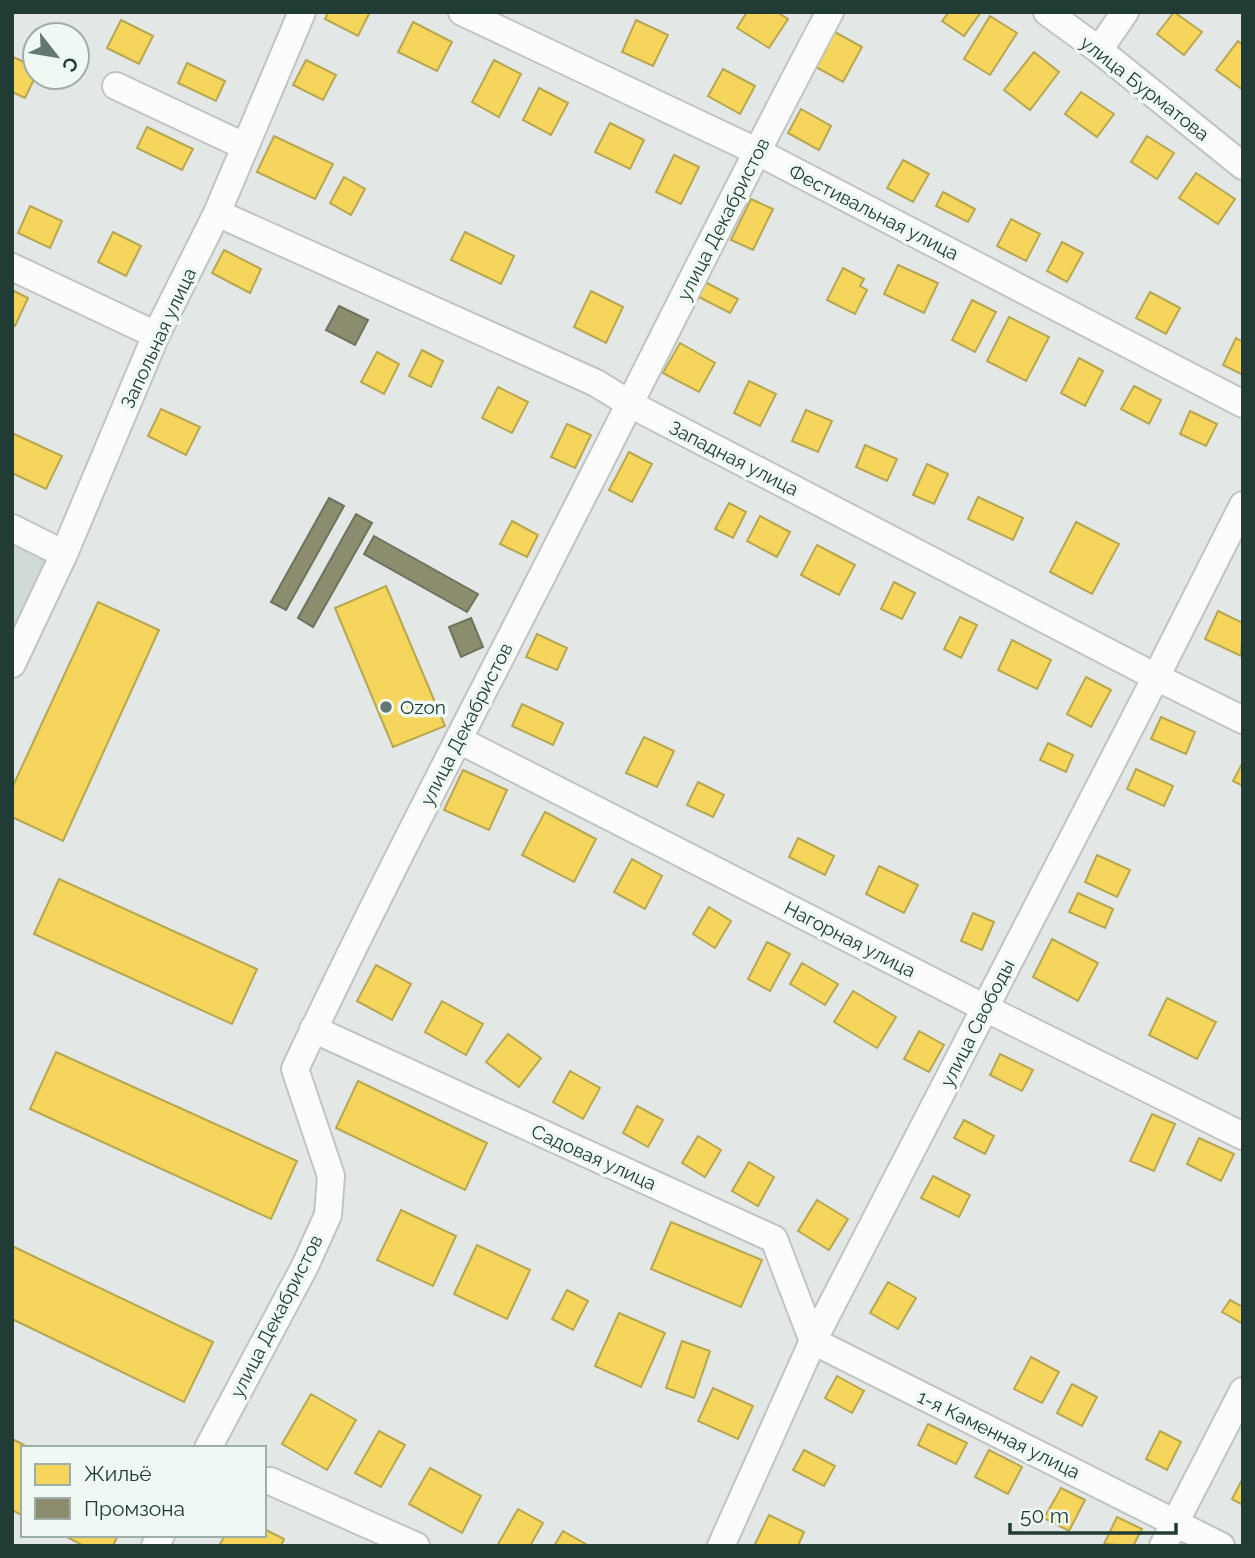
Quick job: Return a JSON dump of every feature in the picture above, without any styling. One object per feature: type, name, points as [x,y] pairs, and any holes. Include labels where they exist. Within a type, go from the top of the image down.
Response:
[{"type":"street","name":"Запольная улица","points":[[12,664],[64,554],[156,335],[217,213],[302,12]]},
{"type":"street","name":"Фестивальная улица","points":[[462,12],[756,151],[1243,404]]},
{"type":"street","name":"улица Декабристов","points":[[209,1446],[305,1266],[328,1215],[331,1176],[295,1069],[756,151],[830,12]]},
{"type":"street","name":"улица Бурматова","points":[[1047,12],[1099,50],[1243,166]]},
{"type":"street","points":[[1099,50],[1125,12]]},
{"type":"street","points":[[116,86],[244,146]]},
{"type":"street","name":"Западная улица","points":[[217,213],[596,383],[630,404],[1243,720]]},
{"type":"street","points":[[12,267],[156,335]]},
{"type":"street","name":"улица Свободы","points":[[721,1546],[813,1341],[1243,505]]},
{"type":"street","points":[[12,528],[64,554]]},
{"type":"street","name":"Нагорная улица","points":[[459,740],[1243,1136]]},
{"type":"street","name":"Садовая улица","points":[[313,1029],[774,1239],[813,1341]]},
{"type":"street","name":"1-я Каменная улица","points":[[813,1341],[1221,1546]]},
{"type":"street","points":[[1163,1546],[1243,1391]]},
{"type":"street","points":[[266,1481],[416,1546]]},
{"type":"shaded area","points":[[12,533],[62,558],[12,663]]},
{"type":"building: Жильё","points":[[328,12],[370,12],[358,36],[325,19]]},
{"type":"building: Жильё","points":[[747,12],[777,12],[788,19],[769,48],[737,28]]},
{"type":"building: Жильё","points":[[949,12],[981,12],[964,36],[942,21]]},
{"type":"building: Жильё","points":[[1174,12],[1202,32],[1184,55],[1157,34]]},
{"type":"building: Жильё","points":[[990,16],[1017,33],[990,75],[964,59]]},
{"type":"building: Жильё","points":[[121,20],[153,36],[139,64],[107,48]]},
{"type":"building: Жильё","points":[[636,20],[668,35],[653,66],[622,52]]},
{"type":"building: Жильё","points":[[413,22],[452,42],[437,71],[398,52]]},
{"type":"building: Жильё","points":[[833,31],[862,47],[843,82],[814,66]]},
{"type":"building: Жильё","points":[[1238,41],[1243,45],[1243,90],[1216,70]]},
{"type":"building: Жильё","points":[[1034,52],[1059,72],[1030,110],[1004,90]]},
{"type":"building: Жильё","points":[[13,57],[21,61],[21,91],[28,91],[25,98],[12,92]]},
{"type":"building: Жильё","points":[[306,60],[336,75],[323,100],[293,85]]},
{"type":"building: Жильё","points":[[494,60],[521,74],[499,117],[472,102]]},
{"type":"building: Жильё","points":[[187,63],[225,81],[216,101],[178,83]]},
{"type":"building: Жильё","points":[[723,69],[755,86],[740,114],[708,96]]},
{"type":"building: Жильё","points":[[539,88],[568,103],[551,135],[523,120]]},
{"type":"building: Жильё","points":[[1081,92],[1114,114],[1097,137],[1065,114]]},
{"type":"building: Жильё","points":[[801,109],[831,126],[819,150],[788,133]]},
{"type":"building: Жильё","points":[[610,123],[644,140],[630,169],[595,152]]},
{"type":"building: Жильё","points":[[147,127],[193,149],[182,170],[137,148]]},
{"type":"building: Жильё","points":[[274,136],[333,164],[315,199],[257,172]]},
{"type":"building: Жильё","points":[[1147,136],[1174,153],[1157,179],[1131,162]]},
{"type":"building: Жильё","points":[[674,155],[699,167],[681,204],[656,192]]},
{"type":"building: Жильё","points":[[903,160],[929,174],[913,202],[887,188]]},
{"type":"building: Жильё","points":[[1196,173],[1235,199],[1218,224],[1179,198]]},
{"type":"building: Жильё","points":[[344,177],[365,189],[351,215],[330,203]]},
{"type":"building: Жильё","points":[[943,192],[975,209],[968,222],[936,206]]},
{"type":"building: Жильё","points":[[751,199],[773,209],[753,250],[731,240]]},
{"type":"building: Жильё","points":[[30,206],[62,221],[50,248],[18,233]]},
{"type":"building: Жильё","points":[[1011,219],[1040,234],[1026,261],[997,246]]},
{"type":"building: Жильё","points":[[113,232],[141,246],[126,276],[98,262]]},
{"type":"building: Жильё","points":[[465,232],[514,256],[501,284],[451,260]]},
{"type":"building: Жильё","points":[[1062,242],[1083,253],[1067,282],[1047,271]]},
{"type":"building: Жильё","points":[[224,250],[261,269],[250,293],[212,273]]},
{"type":"building: Жильё","points":[[898,265],[938,283],[924,313],[884,294]]},
{"type":"building: Жильё","points":[[843,268],[864,279],[860,286],[867,290],[855,314],[827,300]]},
{"type":"building: Жильё","points":[[703,281],[738,299],[730,313],[695,295]]},
{"type":"building: Жильё","points":[[12,290],[28,298],[15,326],[12,325]]},
{"type":"building: Жильё","points":[[591,291],[623,307],[606,343],[574,327]]},
{"type":"building: Жильё","points":[[1150,292],[1180,308],[1166,334],[1136,318]]},
{"type":"building: Жильё","points":[[972,300],[996,312],[975,352],[952,340]]},
{"type":"building: Жильё","points":[[1009,317],[1049,337],[1026,381],[987,361]]},
{"type":"building: Жильё","points":[[1236,338],[1243,342],[1243,375],[1223,365]]},
{"type":"building: Жильё","points":[[680,343],[715,363],[699,392],[663,373]]},
{"type":"building: Жильё","points":[[422,350],[443,361],[431,387],[409,376]]},
{"type":"building: Жильё","points":[[377,352],[399,364],[384,394],[361,382]]},
{"type":"building: Жильё","points":[[1079,358],[1103,371],[1085,406],[1061,393]]},
{"type":"building: Жильё","points":[[749,381],[776,394],[760,426],[734,413]]},
{"type":"building: Жильё","points":[[1134,386],[1161,400],[1149,424],[1121,409]]},
{"type":"building: Жильё","points":[[498,387],[528,402],[512,433],[482,418]]},
{"type":"building: Жильё","points":[[161,409],[200,427],[186,455],[148,436]]},
{"type":"building: Жильё","points":[[806,410],[832,421],[818,452],[792,441]]},
{"type":"building: Жильё","points":[[1190,411],[1217,424],[1206,446],[1180,434]]},
{"type":"building: Жильё","points":[[567,424],[591,435],[575,468],[551,457]]},
{"type":"building: Жильё","points":[[12,433],[62,456],[46,489],[12,473]]},
{"type":"building: Жильё","points":[[865,445],[897,459],[887,481],[856,467]]},
{"type":"building: Жильё","points":[[629,452],[652,464],[632,502],[609,490]]},
{"type":"building: Жильё","points":[[927,464],[948,474],[934,504],[913,495]]},
{"type":"building: Жильё","points":[[978,497],[1023,518],[1013,540],[968,519]]},
{"type":"building: Жильё","points":[[729,503],[746,512],[733,538],[715,529]]},
{"type":"building: Жильё","points":[[760,516],[790,532],[777,557],[747,541]]},
{"type":"building: Жильё","points":[[512,521],[538,535],[527,557],[500,544]]},
{"type":"building: Жильё","points":[[1076,522],[1119,544],[1092,594],[1050,572]]},
{"type":"building: Жильё","points":[[817,545],[855,565],[839,595],[801,575]]},
{"type":"building: Жильё","points":[[894,582],[915,593],[902,619],[881,609]]},
{"type":"building: Жильё","points":[[386,586],[445,726],[393,747],[335,608]]},
{"type":"building: Жильё","points":[[98,602],[159,630],[63,841],[12,817],[12,788]]},
{"type":"building: Жильё","points":[[1218,611],[1243,623],[1241,656],[1205,639]]},
{"type":"building: Жильё","points":[[960,617],[977,625],[961,658],[944,649]]},
{"type":"building: Жильё","points":[[537,634],[567,648],[557,670],[526,657]]},
{"type":"building: Жильё","points":[[1012,640],[1051,660],[1037,689],[998,670]]},
{"type":"building: Жильё","points":[[1086,677],[1111,690],[1091,727],[1067,714]]},
{"type":"building: Жильё","points":[[522,704],[563,723],[553,745],[512,726]]},
{"type":"building: Жильё","points":[[1161,717],[1195,732],[1186,754],[1151,739]]},
{"type":"building: Жильё","points":[[644,737],[674,751],[657,787],[626,773]]},
{"type":"building: Жильё","points":[[1048,743],[1073,755],[1066,772],[1040,760]]},
{"type":"building: Жильё","points":[[1243,762],[1243,786],[1233,781]]},
{"type":"building: Жильё","points":[[1136,769],[1173,786],[1164,806],[1127,789]]},
{"type":"building: Жильё","points":[[463,770],[507,790],[489,830],[444,810]]},
{"type":"building: Жильё","points":[[698,782],[724,795],[713,817],[687,805]]},
{"type":"building: Жильё","points":[[545,812],[596,839],[574,882],[522,855]]},
{"type":"building: Жильё","points":[[798,838],[834,856],[825,875],[789,857]]},
{"type":"building: Жильё","points":[[1097,855],[1130,870],[1117,897],[1085,882]]},
{"type":"building: Жильё","points":[[632,859],[662,876],[645,909],[614,892]]},
{"type":"building: Жильё","points":[[879,866],[918,885],[904,913],[866,894]]},
{"type":"building: Жильё","points":[[59,879],[257,969],[232,1024],[34,934]]},
{"type":"building: Жильё","points":[[1078,893],[1113,909],[1105,928],[1069,912]]},
{"type":"building: Жильё","points":[[709,907],[731,921],[715,948],[693,934]]},
{"type":"building: Жильё","points":[[973,913],[994,922],[982,950],[961,941]]},
{"type":"building: Жильё","points":[[1052,939],[1098,963],[1078,1001],[1033,977]]},
{"type":"building: Жильё","points":[[767,942],[790,954],[770,991],[748,979]]},
{"type":"building: Жильё","points":[[802,963],[838,984],[825,1005],[790,984]]},
{"type":"building: Жильё","points":[[376,965],[411,984],[392,1020],[357,1001]]},
{"type":"building: Жильё","points":[[853,991],[896,1017],[877,1048],[834,1022]]},
{"type":"building: Жильё","points":[[1167,998],[1216,1022],[1197,1059],[1149,1035]]},
{"type":"building: Жильё","points":[[442,1001],[483,1024],[466,1055],[425,1032]]},
{"type":"building: Жильё","points":[[919,1031],[944,1045],[929,1072],[904,1059]]},
{"type":"building: Жильё","points":[[508,1034],[541,1058],[519,1087],[486,1062]]},
{"type":"building: Жильё","points":[[56,1052],[297,1161],[271,1219],[30,1109]]},
{"type":"building: Жильё","points":[[1000,1054],[1033,1070],[1022,1091],[990,1075]]},
{"type":"building: Жильё","points":[[570,1071],[600,1088],[583,1119],[553,1102]]},
{"type":"building: Жильё","points":[[358,1081],[487,1143],[465,1190],[336,1128]]},
{"type":"building: Жильё","points":[[637,1106],[663,1120],[648,1147],[623,1133]]},
{"type":"building: Жильё","points":[[1152,1114],[1175,1124],[1154,1171],[1130,1161]]},
{"type":"building: Жильё","points":[[964,1120],[994,1136],[985,1154],[954,1138]]},
{"type":"building: Жильё","points":[[698,1136],[721,1150],[705,1177],[682,1163]]},
{"type":"building: Жильё","points":[[1199,1138],[1234,1154],[1221,1181],[1187,1164]]},
{"type":"building: Жильё","points":[[749,1162],[774,1177],[758,1206],[732,1191]]},
{"type":"building: Жильё","points":[[933,1176],[970,1195],[959,1217],[921,1198]]},
{"type":"building: Жильё","points":[[817,1200],[848,1219],[829,1250],[798,1231]]},
{"type":"building: Жильё","points":[[401,1210],[456,1236],[433,1286],[377,1260]]},
{"type":"building: Жильё","points":[[671,1222],[762,1260],[741,1307],[651,1269]]},
{"type":"building: Жильё","points":[[477,1245],[530,1270],[507,1319],[454,1294]]},
{"type":"building: Жильё","points":[[12,1246],[213,1342],[184,1402],[12,1319]]},
{"type":"building: Жильё","points":[[888,1282],[916,1298],[898,1329],[870,1313]]},
{"type":"building: Жильё","points":[[567,1290],[588,1301],[573,1330],[552,1319]]},
{"type":"building: Жильё","points":[[1230,1300],[1243,1307],[1243,1324],[1222,1312]]},
{"type":"building: Жильё","points":[[619,1313],[665,1333],[641,1387],[595,1366]]},
{"type":"building: Жильё","points":[[682,1341],[710,1351],[694,1398],[666,1388]]},
{"type":"building: Жильё","points":[[1031,1357],[1059,1372],[1042,1403],[1014,1389]]},
{"type":"building: Жильё","points":[[837,1376],[864,1391],[852,1413],[825,1398]]},
{"type":"building: Жильё","points":[[1072,1384],[1097,1397],[1082,1426],[1057,1413]]},
{"type":"building: Жильё","points":[[713,1388],[753,1406],[738,1439],[698,1421]]},
{"type":"building: Жильё","points":[[311,1394],[356,1420],[327,1470],[282,1444]]},
{"type":"building: Жильё","points":[[928,1424],[967,1443],[956,1464],[918,1445]]},
{"type":"building: Жильё","points":[[379,1431],[405,1445],[381,1487],[355,1473]]},
{"type":"building: Жильё","points":[[1160,1431],[1181,1442],[1167,1470],[1146,1459]]},
{"type":"building: Жильё","points":[[12,1439],[26,1446],[21,1446],[21,1515],[12,1510]]},
{"type":"building: Жильё","points":[[804,1450],[835,1466],[824,1486],[793,1470]]},
{"type":"building: Жильё","points":[[989,1450],[1022,1467],[1008,1494],[975,1477]]},
{"type":"building: Жильё","points":[[430,1468],[481,1496],[462,1533],[409,1504]]},
{"type":"building: Жильё","points":[[1243,1478],[1243,1505],[1232,1499]]},
{"type":"building: Жильё","points":[[1061,1488],[1085,1500],[1069,1531],[1044,1518]]},
{"type":"building: Жильё","points":[[518,1509],[543,1523],[530,1546],[497,1546]]},
{"type":"building: Жильё","points":[[769,1515],[804,1532],[798,1546],[754,1546]]},
{"type":"building: Жильё","points":[[1117,1517],[1142,1529],[1133,1546],[1104,1544]]},
{"type":"building: Жильё","points":[[266,1530],[284,1539],[281,1546],[219,1546],[224,1537],[266,1537]]},
{"type":"building: Жильё","points":[[563,1531],[589,1546],[554,1546]]},
{"type":"building: Жильё","points":[[67,1537],[117,1537],[113,1546],[84,1546]]},
{"type":"building: Промзона","points":[[339,306],[368,320],[355,345],[326,330]]},
{"type":"building: Промзона","points":[[329,498],[344,506],[286,610],[271,602]]},
{"type":"building: Промзона","points":[[356,514],[372,523],[313,627],[298,618]]},
{"type":"building: Промзона","points":[[374,536],[478,594],[467,612],[364,554]]},
{"type":"building: Промзона","points":[[471,618],[483,647],[461,657],[449,627]]},
{"type":"place","name":"Ozon","points":[[386,707]]}]
